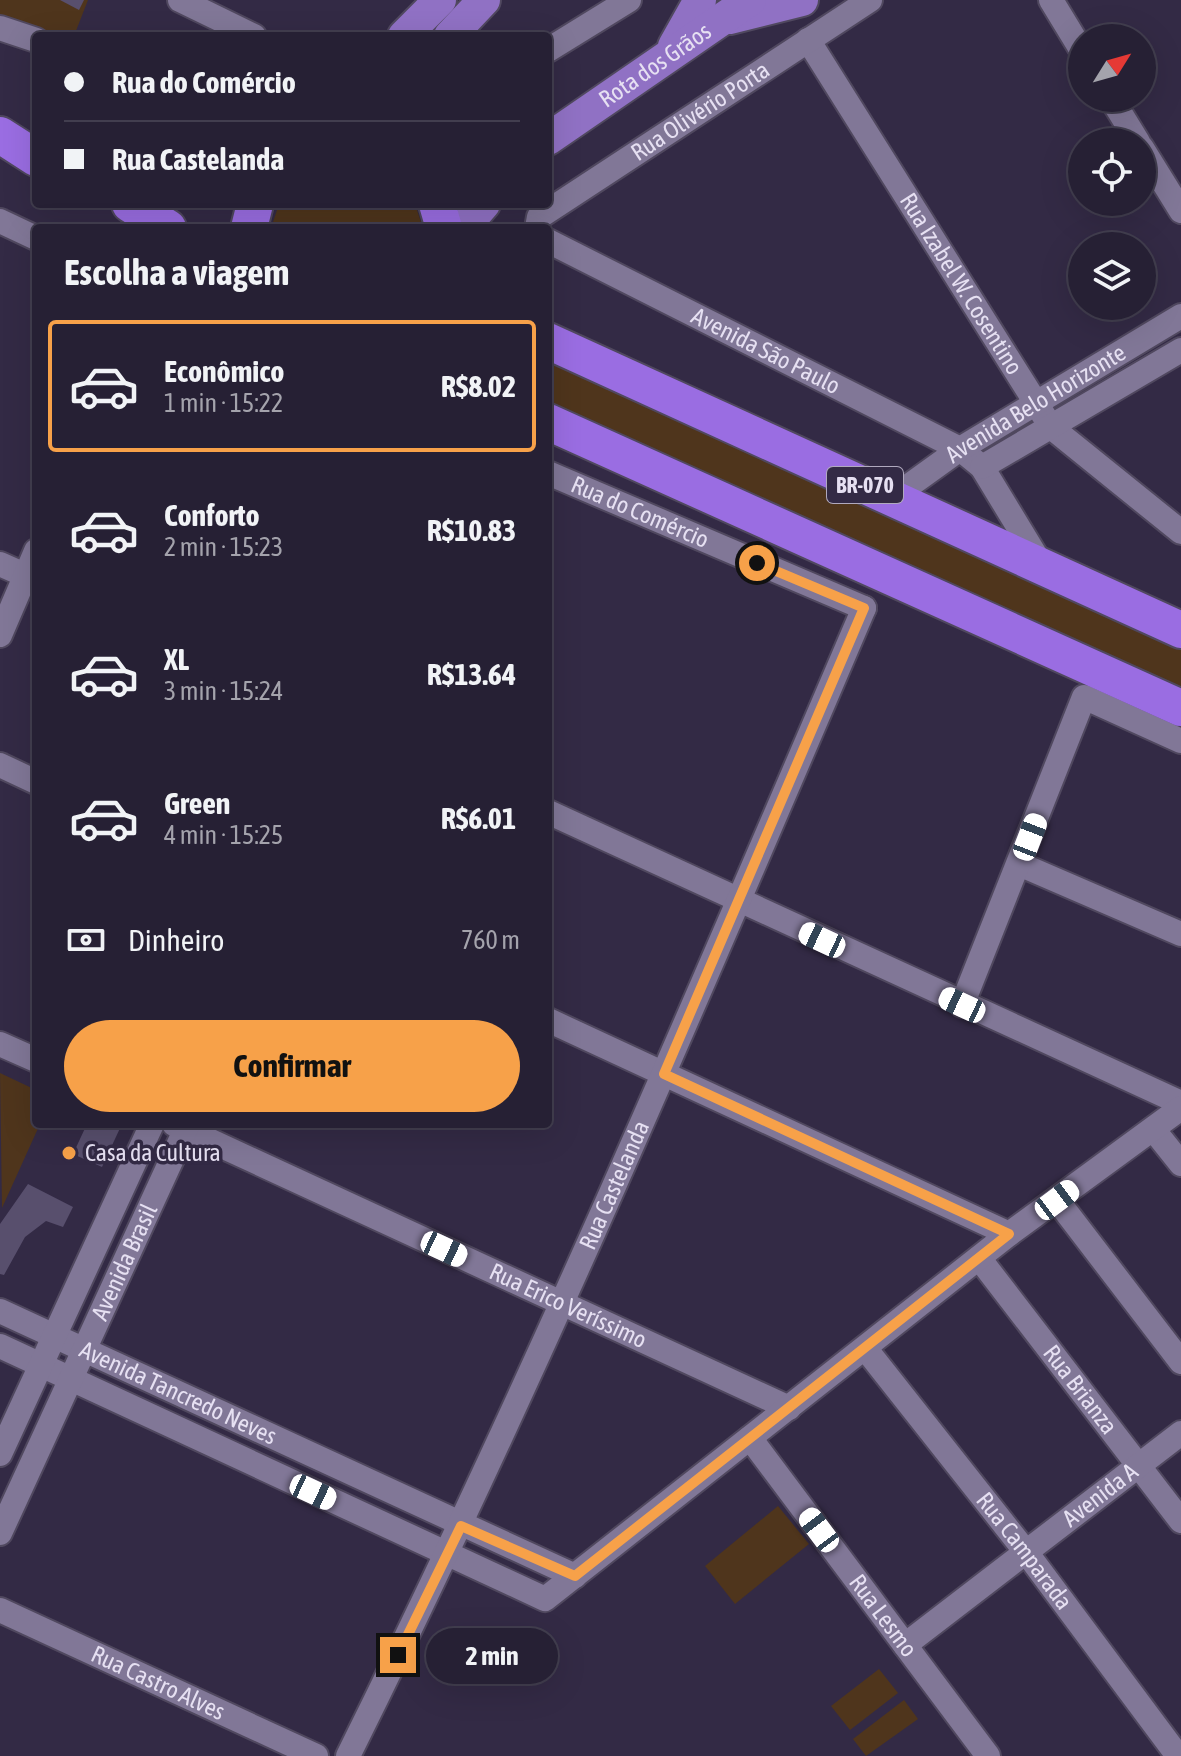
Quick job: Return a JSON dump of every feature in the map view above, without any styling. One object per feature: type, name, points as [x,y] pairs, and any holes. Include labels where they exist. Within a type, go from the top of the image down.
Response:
[{"type":"highway","points":[[136,208],[162,224]]},
{"type":"highway","name":"BR-070","points":[[552,343],[1181,630]]},
{"type":"highway","points":[[552,424],[1181,708]]},
{"type":"main road","points":[[411,32],[440,15],[484,0]]},
{"type":"main road","name":"Rota dos Grãos","points":[[552,133],[670,52],[710,10],[750,0]]},
{"type":"main road","points":[[710,10],[802,0]]},
{"type":"main road","points":[[466,224],[480,208]]},
{"type":"street","points":[[180,0],[246,32]]},
{"type":"street","points":[[552,48],[629,0]]},
{"type":"street","name":"Rua Olivério Porta","points":[[538,224],[539,217],[870,0]]},
{"type":"street","points":[[1051,0],[1068,28]]},
{"type":"street","points":[[0,28],[32,39]]},
{"type":"street","name":"Rua Izabel W. Cosentino","points":[[808,40],[1051,427],[1181,532]]},
{"type":"street","points":[[1156,171],[1181,211]]},
{"type":"street","points":[[0,221],[32,236]]},
{"type":"street","name":"Avenida São Paulo","points":[[552,243],[960,449],[982,467]]},
{"type":"street","name":"Avenida Belo Horizonte","points":[[892,498],[960,449],[1181,316]]},
{"type":"street","name":"Avenida Belo Horizonte","points":[[1043,568],[982,467],[1181,350]]},
{"type":"street","name":"Rua do Comércio","points":[[552,475],[864,608]]},
{"type":"street","points":[[0,564],[31,578],[0,635]]},
{"type":"street","points":[[864,608],[903,581]]},
{"type":"street","name":"Rua Castelanda","points":[[348,1756],[448,1555],[664,1074],[864,608]]},
{"type":"street","points":[[962,1005],[1084,697],[1181,741]]},
{"type":"street","points":[[0,765],[32,780]]},
{"type":"street","points":[[552,814],[1181,1106],[1009,1234],[575,1576]]},
{"type":"street","points":[[1019,864],[1181,934]]},
{"type":"street","points":[[552,1022],[1009,1234]]},
{"type":"street","points":[[0,1044],[32,1058]]},
{"type":"street","name":"Avenida Brasil","points":[[0,1454],[150,1128]]},
{"type":"street","name":"Avenida Brasil","points":[[0,1533],[182,1128]]},
{"type":"street","name":"Rua Erico Veríssimo","points":[[187,1128],[789,1408]]},
{"type":"street","points":[[1153,1129],[1181,1164]]},
{"type":"street","points":[[1057,1200],[1181,1362]]},
{"type":"street","name":"Rua Brianza","points":[[979,1258],[1181,1521]]},
{"type":"street","name":"Avenida Tancredo Neves","points":[[0,1311],[575,1576],[545,1599],[0,1346]]},
{"type":"street","name":"Rua Camparada","points":[[865,1348],[1175,1741]]},
{"type":"street","name":"Avenida A","points":[[905,1645],[1181,1433]]},
{"type":"street","name":"Rua Lesmo","points":[[750,1438],[988,1756]]},
{"type":"street","name":"Rua Castro Alves","points":[[0,1610],[316,1756]]},
{"type":"shaded area","points":[[0,0],[88,0],[76,32],[32,33],[0,22]]},
{"type":"shaded area","points":[[278,208],[416,208],[422,224],[272,224]]},
{"type":"shaded area","points":[[552,354],[1181,642],[1181,695],[552,410]]},
{"type":"shaded area","points":[[0,1073],[32,1088],[32,1128],[38,1128],[2,1208]]},
{"type":"shaded area","points":[[778,1506],[809,1544],[735,1604],[705,1566]]},
{"type":"shaded area","points":[[879,1669],[898,1693],[850,1730],[831,1706]]},
{"type":"shaded area","points":[[904,1700],[918,1719],[866,1756],[853,1739]]},
{"type":"building","points":[[60,0],[84,0],[79,10]]},
{"type":"building","points":[[85,1128],[120,1128],[102,1167],[73,1154]]},
{"type":"building","points":[[28,1184],[73,1207],[63,1227],[46,1221],[25,1237],[4,1275],[0,1274],[0,1224]]},
{"type":"place","name":"Casa da Cultura","points":[[69,1153]]},
{"type":"route","points":[[398,1655],[461,1526],[575,1576],[1009,1234],[664,1074],[864,608],[757,563]]}]
